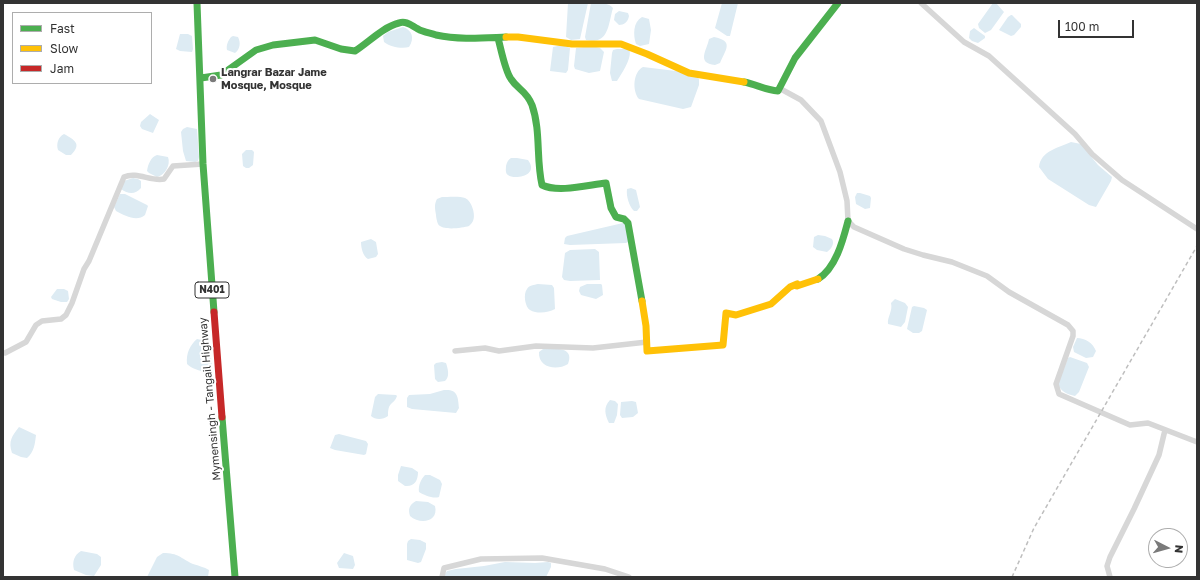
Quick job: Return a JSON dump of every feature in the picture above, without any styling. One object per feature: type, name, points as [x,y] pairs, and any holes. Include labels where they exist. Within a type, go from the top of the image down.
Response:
[{"type":"main road","name":"Mymensingh - Tangail Highway","points":[[197,3],[201,78],[203,164],[235,577]]},
{"type":"main road","points":[[201,78],[221,75],[248,54],[273,45],[315,40],[341,49],[355,51],[384,29],[400,22],[408,23],[419,30],[437,35],[463,39],[518,37],[572,44],[621,44],[689,73],[751,83],[770,90],[778,90],[795,58],[838,3]]},
{"type":"main road","points":[[498,38],[510,78],[513,83],[519,86],[528,96],[533,110],[537,140],[539,177],[542,185],[548,188],[566,188],[606,183],[612,208],[616,217],[628,223],[646,326],[647,351],[723,345],[726,313],[736,316],[771,304],[790,287],[797,284],[797,286],[803,285],[819,278],[828,271],[848,221]]},
{"type":"street","points":[[921,3],[964,42],[989,56],[1075,134],[1103,164],[1122,180],[1197,229]]},
{"type":"street","points":[[779,88],[801,100],[821,121],[840,172],[846,201],[848,221],[854,228],[904,249],[952,262],[987,276],[1009,292],[1068,326],[1072,331],[1073,336],[1056,384],[1059,394],[1130,425],[1148,423],[1197,442]]},
{"type":"street","points":[[5,353],[26,342],[36,325],[42,320],[61,319],[66,316],[84,269],[89,261],[124,177],[130,175],[158,180],[164,179],[173,166],[203,164]]},
{"type":"street","points":[[455,351],[485,348],[499,351],[536,346],[593,348],[647,342]]},
{"type":"street","points":[[1110,577],[1107,566],[1110,557],[1159,455],[1165,430]]},
{"type":"street","points":[[442,577],[444,568],[481,560],[542,558],[605,569],[630,577]]},
{"type":"shaded area","points":[[568,3],[588,3],[580,39],[571,40],[566,37]]},
{"type":"shaded area","points":[[591,3],[606,4],[613,8],[606,32],[599,40],[594,41],[586,40],[585,37]]},
{"type":"shaded area","points":[[722,3],[738,3],[730,36],[727,36],[715,28]]},
{"type":"shaded area","points":[[993,3],[996,3],[1004,12],[991,30],[985,33],[979,28],[978,24]]},
{"type":"shaded area","points":[[619,11],[628,13],[629,16],[626,23],[619,25],[614,20],[615,14]]},
{"type":"shaded area","points":[[1011,15],[1021,24],[1021,27],[1014,35],[1011,36],[999,30]]},
{"type":"shaded area","points":[[642,17],[649,19],[651,30],[649,44],[640,46],[636,44],[634,33],[635,25]]},
{"type":"shaded area","points":[[403,27],[409,30],[412,35],[411,44],[409,47],[396,47],[384,42],[383,36],[388,32]]},
{"type":"shaded area","points":[[974,28],[985,36],[985,38],[978,43],[969,38],[970,31]]},
{"type":"shaded area","points":[[180,34],[188,34],[192,36],[192,52],[180,51],[176,49]]},
{"type":"shaded area","points":[[233,36],[238,37],[240,41],[240,46],[235,53],[227,50],[228,42]]},
{"type":"shaded area","points":[[714,37],[724,41],[727,46],[720,63],[715,65],[709,64],[704,59],[709,39]]},
{"type":"shaded area","points":[[562,45],[570,48],[568,70],[566,73],[550,71],[553,47]]},
{"type":"shaded area","points":[[592,46],[600,48],[604,52],[600,71],[589,73],[575,69],[576,48]]},
{"type":"shaded area","points":[[629,49],[630,56],[617,81],[612,81],[610,73],[612,53],[613,50]]},
{"type":"shaded area","points":[[643,67],[676,71],[697,77],[699,79],[699,85],[691,107],[683,109],[639,99],[635,91],[635,77]]},
{"type":"shaded area","points":[[150,114],[159,120],[153,133],[142,129],[140,126],[141,122]]},
{"type":"shaded area","points":[[187,127],[197,129],[199,157],[198,161],[195,162],[186,161],[183,151],[181,132]]},
{"type":"shaded area","points":[[64,134],[74,140],[77,145],[71,155],[66,155],[58,150],[58,141]]},
{"type":"shaded area","points":[[1071,142],[1081,144],[1098,165],[1112,177],[1096,207],[1089,205],[1048,179],[1039,167],[1040,161],[1047,153]]},
{"type":"shaded area","points":[[246,150],[252,150],[254,152],[253,165],[249,168],[243,166],[242,154]]},
{"type":"shaded area","points":[[157,155],[168,157],[169,163],[163,174],[157,177],[147,171],[150,161]]},
{"type":"shaded area","points":[[511,158],[528,160],[531,165],[531,170],[529,173],[520,177],[508,175],[506,172],[506,166]]},
{"type":"shaded area","points":[[133,178],[141,181],[141,188],[139,190],[131,193],[121,189],[124,181]]},
{"type":"shaded area","points":[[631,188],[636,190],[640,207],[637,211],[632,209],[627,198],[627,189]]},
{"type":"shaded area","points":[[857,193],[870,196],[870,208],[865,209],[856,204],[855,197]]},
{"type":"shaded area","points":[[120,194],[125,194],[147,205],[145,215],[135,218],[116,211],[114,207]]},
{"type":"shaded area","points":[[442,197],[460,197],[465,198],[470,202],[473,208],[474,218],[469,226],[444,228],[438,224],[435,205],[437,199]]},
{"type":"shaded area","points":[[623,223],[625,224],[630,241],[626,243],[564,244],[567,236]]},
{"type":"shaded area","points":[[818,235],[832,239],[833,245],[827,252],[817,250],[813,247],[814,237]]},
{"type":"shaded area","points":[[371,239],[376,242],[378,254],[376,257],[368,259],[363,252],[361,242]]},
{"type":"shaded area","points":[[595,249],[599,252],[600,280],[564,280],[562,277],[565,253],[570,250]]},
{"type":"shaded area","points":[[587,284],[601,284],[603,295],[596,299],[581,295],[579,291],[580,287]]},
{"type":"shaded area","points":[[532,285],[552,285],[554,288],[555,309],[546,312],[539,312],[528,308],[525,300],[526,291]]},
{"type":"shaded area","points":[[57,289],[64,289],[68,291],[69,299],[67,302],[52,299],[51,297]]},
{"type":"shaded area","points":[[895,299],[905,303],[908,307],[905,322],[901,327],[888,324],[891,303]]},
{"type":"shaded area","points":[[914,306],[927,310],[922,331],[919,333],[913,333],[907,329],[912,307]]},
{"type":"shaded area","points":[[1077,338],[1091,343],[1096,351],[1093,357],[1086,358],[1074,352],[1073,347]]},
{"type":"shaded area","points":[[197,339],[206,341],[212,364],[210,371],[198,370],[187,364],[189,350]]},
{"type":"shaded area","points":[[543,349],[558,349],[566,351],[569,354],[568,364],[559,367],[549,367],[545,365],[542,362],[539,352]]},
{"type":"shaded area","points":[[1070,357],[1087,363],[1089,367],[1079,392],[1075,396],[1065,392],[1058,384],[1068,358]]},
{"type":"shaded area","points":[[442,362],[446,363],[448,375],[445,381],[438,382],[435,379],[434,365]]},
{"type":"shaded area","points":[[444,390],[455,392],[459,408],[456,413],[412,409],[407,407],[407,398],[409,395],[430,394]]},
{"type":"shaded area","points":[[378,394],[397,396],[389,407],[388,416],[381,419],[371,416],[375,397]]},
{"type":"shaded area","points":[[610,400],[615,401],[618,404],[617,415],[614,423],[609,423],[606,414],[606,405]]},
{"type":"shaded area","points":[[621,402],[636,402],[638,413],[633,417],[622,418],[620,415]]},
{"type":"shaded area","points":[[19,427],[36,435],[35,445],[27,458],[12,453],[10,445],[11,439]]},
{"type":"shaded area","points":[[339,434],[366,441],[368,444],[366,454],[364,455],[330,448],[335,435]]},
{"type":"shaded area","points":[[401,466],[412,468],[418,472],[415,483],[411,486],[405,486],[398,481]]},
{"type":"shaded area","points":[[425,475],[430,475],[440,480],[442,484],[439,497],[431,497],[419,492],[420,483]]},
{"type":"shaded area","points":[[416,501],[428,502],[435,506],[434,516],[431,519],[423,521],[414,519],[410,516],[410,507]]},
{"type":"shaded area","points":[[411,539],[420,540],[426,543],[426,549],[421,562],[418,563],[407,560],[407,544]]},
{"type":"shaded area","points":[[81,551],[97,554],[101,557],[101,565],[94,576],[86,575],[74,570],[74,559]]},
{"type":"shaded area","points":[[163,553],[176,555],[209,570],[208,577],[147,577],[157,557]]},
{"type":"shaded area","points":[[344,553],[353,556],[355,565],[353,569],[339,568],[337,563]]},
{"type":"shaded area","points":[[505,562],[548,562],[551,563],[551,567],[546,577],[443,577],[447,571]]},
{"type":"railway","points":[[1012,577],[1034,528],[1197,246]]},
{"type":"traffic: fast","points":[[197,3],[203,164],[214,312]]},
{"type":"traffic: fast","points":[[744,82],[778,91],[795,58],[838,3]]},
{"type":"traffic: fast","points":[[201,78],[221,75],[256,50],[273,45],[315,40],[341,49],[355,51],[382,31],[402,22],[424,32],[445,37],[506,37]]},
{"type":"traffic: fast","points":[[498,38],[509,75],[514,83],[530,100],[535,115],[542,185],[565,188],[606,183],[611,208],[616,217],[624,219],[628,223],[642,301]]},
{"type":"traffic: fast","points":[[818,279],[830,268],[834,261],[841,245],[848,221]]},
{"type":"traffic: fast","points":[[222,417],[235,577]]},
{"type":"traffic: slow","points":[[506,37],[518,37],[572,44],[621,44],[689,73],[744,82]]},
{"type":"traffic: slow","points":[[642,301],[646,326],[647,351],[723,345],[726,313],[736,315],[771,304],[790,287],[818,279]]},
{"type":"traffic: jam","points":[[214,312],[222,417]]},
{"type":"place","name":"Langrar Bazar Jame Mosque, Mosque","points":[[213,79]]}]
